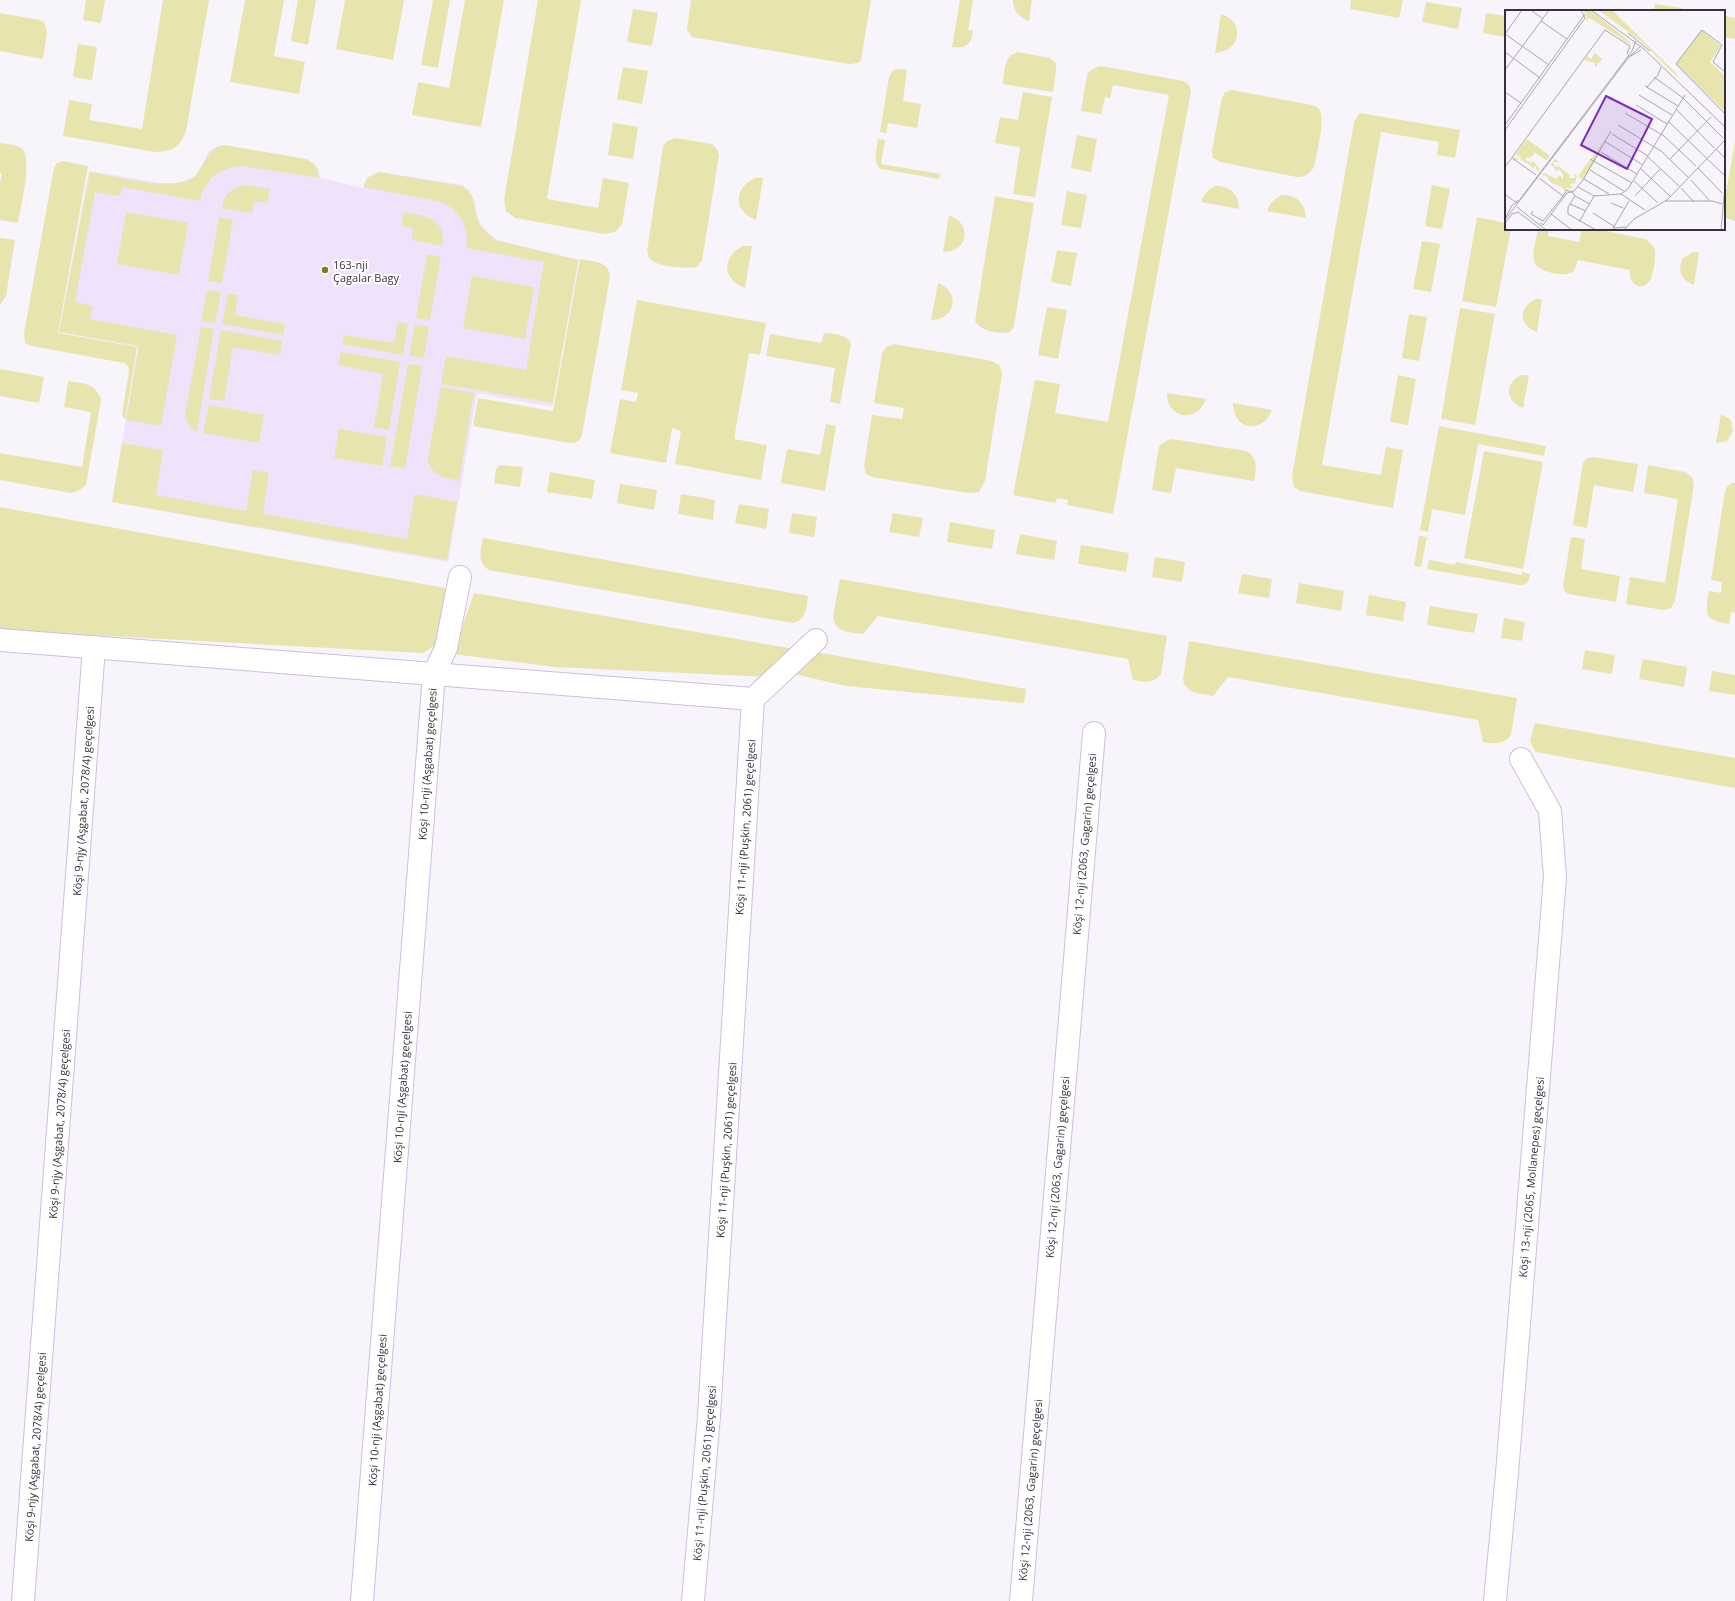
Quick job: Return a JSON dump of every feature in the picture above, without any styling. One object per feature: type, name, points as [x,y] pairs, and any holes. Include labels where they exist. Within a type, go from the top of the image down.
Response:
[{"type":"street","name":"Köşi 10-nji (Aşgabat) geçelgesi","points":[[362,1601],[434,674],[446,648],[460,577]]},
{"type":"street","points":[[0,640],[753,699],[816,640]]},
{"type":"street","name":"Köşi 9-njy (Aşgabat, 2078/4) geçelgesi","points":[[23,1601],[94,647]]},
{"type":"street","name":"Köşi 11-nji (Puşkin, 2061) geçelgesi","points":[[693,1601],[709,1416],[753,699]]},
{"type":"street","name":"Köşi 12-nji (2063, Gagarin) geçelgesi","points":[[1021,1601],[1094,733]]},
{"type":"street","name":"Köşi 13-nji (2065, Mollanepes) geçelgesi","points":[[1495,1601],[1507,1480],[1555,877],[1550,811],[1521,759]]},
{"type":"shaded area","points":[[86,0],[105,0],[101,23],[83,20]]},
{"type":"shaded area","points":[[163,0],[209,0],[186,131],[179,144],[167,151],[156,152],[63,136],[69,100],[92,104],[89,120],[142,129]]},
{"type":"shaded area","points":[[245,0],[284,0],[274,56],[305,62],[299,94],[230,82]]},
{"type":"shaded area","points":[[298,0],[316,0],[308,45],[291,41]]},
{"type":"shaded area","points":[[345,0],[404,0],[393,60],[336,49]]},
{"type":"shaded area","points":[[433,0],[450,0],[438,68],[421,65]]},
{"type":"shaded area","points":[[465,0],[504,0],[481,127],[412,115],[418,82],[449,88]]},
{"type":"shaded area","points":[[538,0],[581,0],[547,199],[598,208],[603,178],[629,183],[622,224],[615,232],[604,234],[515,218],[506,211],[504,200]]},
{"type":"shaded area","points":[[691,0],[871,0],[861,60],[858,63],[849,64],[692,37],[687,30]]},
{"type":"shaded area","points":[[960,0],[973,0],[968,30],[973,31],[971,40],[967,45],[964,47],[952,47]]},
{"type":"shaded area","points":[[1013,0],[1032,0],[1029,21],[1022,18],[1017,13]]},
{"type":"shaded area","points":[[1351,0],[1403,0],[1399,18],[1350,9]]},
{"type":"shaded area","points":[[1426,2],[1462,8],[1458,29],[1422,22]]},
{"type":"shaded area","points":[[1655,4],[1682,8],[1681,10],[1654,10]]},
{"type":"shaded area","points":[[633,9],[658,13],[652,46],[627,42]]},
{"type":"shaded area","points":[[0,13],[44,22],[47,32],[43,59],[0,51]]},
{"type":"shaded area","points":[[1486,13],[1505,16],[1505,37],[1483,33]]},
{"type":"shaded area","points":[[1221,14],[1229,18],[1234,23],[1237,29],[1237,36],[1235,42],[1230,47],[1224,51],[1215,53]]},
{"type":"shaded area","points":[[1725,16],[1735,18],[1735,39],[1725,37]]},
{"type":"shaded area","points":[[78,44],[97,47],[92,80],[73,77]]},
{"type":"shaded area","points":[[1018,52],[1050,58],[1056,63],[1053,92],[1003,84],[1007,60],[1013,54]]},
{"type":"shaded area","points":[[1101,66],[1183,81],[1189,85],[1191,91],[1113,514],[1067,505],[1068,500],[1057,498],[1055,503],[1013,495],[1035,380],[1060,384],[1055,413],[1108,422],[1169,95],[1113,85],[1110,98],[1105,97],[1101,114],[1081,111],[1087,75],[1093,69]]},
{"type":"shaded area","points":[[623,67],[648,71],[642,104],[617,99]]},
{"type":"shaded area","points":[[893,70],[907,70],[903,101],[921,104],[917,128],[888,123],[886,133],[880,132],[889,77]]},
{"type":"shaded area","points":[[1232,90],[1312,105],[1318,108],[1321,119],[1320,136],[1314,167],[1309,173],[1305,176],[1297,177],[1220,162],[1213,158],[1212,150],[1222,98],[1225,92]]},
{"type":"shaded area","points":[[1023,92],[1052,97],[1035,197],[1013,194],[1020,147],[995,143],[1000,117],[1018,120]]},
{"type":"shaded area","points":[[1360,113],[1460,130],[1455,158],[1437,155],[1439,142],[1381,132],[1322,465],[1381,475],[1386,447],[1403,450],[1393,508],[1300,491],[1294,487],[1292,476],[1354,122]]},
{"type":"shaded area","points":[[613,123],[638,127],[633,159],[608,155]]},
{"type":"shaded area","points":[[1077,135],[1097,139],[1091,172],[1071,168]]},
{"type":"shaded area","points":[[675,138],[712,144],[717,149],[719,155],[702,261],[697,267],[687,268],[659,264],[650,259],[647,251],[663,146],[667,141]]},
{"type":"shaded area","points":[[878,139],[885,140],[881,164],[940,174],[939,179],[881,169],[878,166],[876,159]]},
{"type":"shaded area","points":[[1735,141],[1735,221],[1725,217],[1725,198]]},
{"type":"shaded area","points":[[0,143],[11,144],[21,148],[25,153],[25,183],[18,223],[0,220],[0,183],[2,173],[0,173]]},
{"type":"shaded area","points":[[224,145],[306,159],[315,165],[319,171],[320,178],[363,188],[367,177],[379,172],[462,185],[469,190],[475,201],[476,212],[480,224],[496,240],[579,260],[552,407],[477,393],[448,562],[112,502],[138,347],[59,332],[89,171],[160,183],[176,184],[196,176],[209,151],[218,146]]},
{"type":"shaded area","points":[[224,145],[305,159],[315,166],[318,171],[319,178],[242,166],[229,168],[213,176],[202,192],[200,201],[122,187],[120,196],[95,192],[75,302],[93,306],[90,319],[177,335],[161,426],[126,420],[139,346],[59,332],[90,172],[129,180],[176,183],[188,180],[196,175],[210,153],[218,147]]},
{"type":"shaded area","points":[[63,161],[88,166],[58,333],[137,347],[125,420],[122,414],[129,371],[128,366],[124,363],[32,346],[25,343],[24,333],[54,168],[57,163]]},
{"type":"shaded area","points":[[379,172],[461,186],[467,190],[473,199],[480,225],[496,240],[578,260],[553,403],[441,384],[446,356],[526,370],[544,262],[466,248],[467,241],[465,227],[459,215],[442,202],[363,187],[368,178]]},
{"type":"shaded area","points":[[755,178],[763,178],[756,220],[748,216],[743,211],[739,200],[743,188]]},
{"type":"shaded area","points":[[246,185],[270,189],[267,203],[255,201],[252,213],[222,208],[225,198],[230,192]]},
{"type":"shaded area","points":[[1432,185],[1450,189],[1442,229],[1425,226]]},
{"type":"shaded area","points":[[1215,186],[1225,187],[1233,192],[1239,204],[1239,209],[1201,202],[1206,192]]},
{"type":"shaded area","points":[[1067,191],[1087,195],[1081,228],[1061,225]]},
{"type":"shaded area","points":[[1282,195],[1296,198],[1304,208],[1306,218],[1267,211],[1269,206]]},
{"type":"shaded area","points":[[995,196],[1034,203],[1014,326],[1010,332],[1005,333],[986,330],[975,321]]},
{"type":"shaded area","points":[[126,212],[188,223],[179,275],[117,264]]},
{"type":"shaded area","points":[[404,212],[427,217],[438,224],[443,237],[442,246],[412,240],[413,228],[401,226]]},
{"type":"shaded area","points":[[949,215],[957,219],[962,225],[964,237],[962,243],[958,247],[951,251],[943,252]]},
{"type":"shaded area","points":[[219,217],[233,220],[222,283],[208,281]]},
{"type":"shaded area","points":[[1477,217],[1505,223],[1505,230],[1511,230],[1496,307],[1462,301]]},
{"type":"shaded area","points":[[1538,230],[1549,230],[1548,236],[1579,242],[1582,230],[1601,230],[1645,239],[1654,248],[1655,255],[1652,275],[1649,282],[1645,285],[1638,286],[1632,282],[1630,270],[1578,260],[1574,271],[1569,274],[1559,274],[1544,270],[1538,267],[1535,262],[1534,251]]},
{"type":"shaded area","points":[[0,238],[15,240],[6,296],[0,305]]},
{"type":"shaded area","points":[[1422,241],[1440,244],[1431,292],[1413,289]]},
{"type":"shaded area","points":[[743,246],[752,246],[745,288],[737,284],[732,279],[728,274],[727,268],[731,256]]},
{"type":"shaded area","points":[[1057,250],[1077,253],[1071,286],[1051,282]]},
{"type":"shaded area","points":[[1693,252],[1699,252],[1694,285],[1683,278],[1680,268],[1682,259]]},
{"type":"shaded area","points":[[427,254],[441,257],[430,320],[416,318]]},
{"type":"shaded area","points":[[580,259],[600,263],[607,267],[610,277],[582,435],[580,439],[576,442],[570,443],[473,426],[478,398],[553,411]]},
{"type":"shaded area","points":[[472,276],[534,287],[525,339],[463,328]]},
{"type":"shaded area","points":[[938,283],[945,287],[950,293],[952,305],[950,311],[946,315],[939,319],[931,320]]},
{"type":"shaded area","points":[[207,290],[221,292],[215,323],[201,321]]},
{"type":"shaded area","points":[[228,293],[238,295],[235,315],[285,324],[283,335],[222,324]]},
{"type":"shaded area","points":[[1536,299],[1542,299],[1537,332],[1526,325],[1523,316],[1523,311],[1526,307],[1530,302]]},
{"type":"shaded area","points":[[637,300],[766,323],[760,355],[749,353],[734,439],[767,445],[761,480],[675,464],[681,431],[672,428],[666,463],[610,453],[620,399],[636,402],[638,393],[621,390]]},
{"type":"shaded area","points":[[1047,307],[1067,310],[1058,359],[1038,355]]},
{"type":"shaded area","points":[[1460,308],[1495,314],[1475,425],[1441,419]]},
{"type":"shaded area","points":[[1409,314],[1427,317],[1419,361],[1402,358]]},
{"type":"shaded area","points":[[398,322],[408,324],[403,355],[342,344],[344,335],[394,343]]},
{"type":"shaded area","points":[[415,325],[429,327],[424,358],[409,356]]},
{"type":"shaded area","points":[[201,327],[214,329],[197,432],[189,425],[185,415]]},
{"type":"shaded area","points":[[221,330],[282,341],[280,355],[233,347],[224,401],[209,399]]},
{"type":"shaded area","points":[[824,333],[844,336],[851,344],[840,404],[830,402],[835,368],[766,356],[770,334],[821,343]]},
{"type":"shaded area","points":[[894,344],[992,361],[1000,366],[1002,375],[985,481],[979,492],[968,493],[872,477],[866,474],[864,466],[872,415],[902,419],[904,408],[874,403],[882,353],[886,347]]},
{"type":"shaded area","points":[[341,352],[400,362],[389,430],[374,427],[383,374],[338,365]]},
{"type":"shaded area","points":[[408,364],[422,366],[405,469],[390,466]]},
{"type":"shaded area","points":[[0,369],[44,377],[39,403],[0,396]]},
{"type":"shaded area","points":[[1398,375],[1416,379],[1408,425],[1390,422]]},
{"type":"shaded area","points":[[1522,375],[1529,375],[1523,408],[1513,401],[1509,392],[1512,382]]},
{"type":"shaded area","points":[[68,381],[92,387],[99,394],[101,400],[86,485],[80,490],[71,493],[0,480],[0,453],[82,467],[91,412],[64,407]]},
{"type":"shaded area","points":[[441,387],[474,393],[459,481],[448,479],[439,475],[431,468],[429,464],[428,458]]},
{"type":"shaded area","points":[[1167,393],[1206,399],[1202,407],[1196,412],[1190,415],[1183,415],[1177,413],[1172,408],[1168,402]]},
{"type":"shaded area","points":[[1233,403],[1272,410],[1262,423],[1255,426],[1249,426],[1243,424],[1238,419],[1234,412]]},
{"type":"shaded area","points":[[209,405],[264,415],[259,443],[203,433]]},
{"type":"shaded area","points":[[1721,414],[1731,420],[1733,431],[1727,441],[1716,443]]},
{"type":"shaded area","points":[[826,424],[836,426],[825,491],[781,483],[787,449],[820,455]]},
{"type":"shaded area","points":[[1439,426],[1546,446],[1544,456],[1478,444],[1465,515],[1432,509],[1428,532],[1420,530]]},
{"type":"shaded area","points":[[339,429],[387,437],[382,466],[334,458]]},
{"type":"shaded area","points":[[1172,439],[1246,451],[1255,460],[1256,468],[1254,481],[1176,468],[1171,493],[1152,490],[1159,446]]},
{"type":"shaded area","points":[[122,443],[163,450],[156,495],[246,511],[253,470],[269,473],[263,514],[407,539],[415,494],[457,502],[447,560],[112,502]]},
{"type":"shaded area","points":[[1484,451],[1543,462],[1523,569],[1464,558]]},
{"type":"shaded area","points":[[1593,457],[1638,464],[1633,492],[1594,485],[1587,528],[1573,525],[1583,463],[1587,458]]},
{"type":"shaded area","points":[[500,465],[523,467],[520,487],[494,483],[496,469]]},
{"type":"shaded area","points":[[1648,465],[1685,472],[1692,477],[1694,485],[1675,601],[1671,608],[1664,610],[1626,604],[1630,577],[1665,583],[1678,499],[1644,493]]},
{"type":"shaded area","points":[[550,472],[595,480],[592,499],[547,492]]},
{"type":"shaded area","points":[[1732,483],[1735,483],[1735,613],[1731,612],[1729,624],[1711,618],[1708,615],[1707,605],[1709,591],[1721,593],[1722,582],[1711,580],[1725,491]]},
{"type":"shaded area","points":[[620,484],[657,490],[654,510],[617,503]]},
{"type":"shaded area","points":[[681,494],[715,500],[713,520],[678,514]]},
{"type":"shaded area","points":[[739,504],[769,509],[766,529],[735,523]]},
{"type":"shaded area","points":[[0,507],[445,588],[445,613],[437,644],[423,653],[0,629]]},
{"type":"shaded area","points":[[792,513],[817,517],[814,537],[789,533]]},
{"type":"shaded area","points":[[893,513],[923,518],[919,537],[889,532]]},
{"type":"shaded area","points":[[950,522],[995,530],[992,549],[947,542]]},
{"type":"shaded area","points":[[1020,534],[1057,541],[1054,560],[1016,554]]},
{"type":"shaded area","points":[[1419,536],[1427,537],[1421,567],[1414,566]]},
{"type":"shaded area","points":[[1571,537],[1585,539],[1581,569],[1620,576],[1616,602],[1565,592],[1563,586]]},
{"type":"shaded area","points":[[483,538],[808,596],[806,609],[801,619],[793,623],[489,570],[482,563],[480,556]]},
{"type":"shaded area","points":[[1081,545],[1129,553],[1126,572],[1078,564]]},
{"type":"shaded area","points":[[1155,557],[1185,562],[1182,582],[1152,577]]},
{"type":"shaded area","points":[[1429,560],[1455,565],[1456,562],[1522,575],[1522,572],[1530,574],[1527,582],[1519,585],[1427,569]]},
{"type":"shaded area","points":[[1242,574],[1272,579],[1269,598],[1238,593]]},
{"type":"shaded area","points":[[840,579],[1167,636],[1161,674],[1152,681],[1145,682],[1133,680],[1128,659],[878,616],[863,634],[844,631],[837,626],[833,617]]},
{"type":"shaded area","points":[[1299,583],[1344,591],[1341,611],[1296,603]]},
{"type":"shaded area","points":[[474,593],[794,649],[768,677],[556,667],[453,654]]},
{"type":"shaded area","points":[[1369,595],[1406,602],[1403,621],[1366,615]]},
{"type":"shaded area","points":[[1430,606],[1478,614],[1474,633],[1427,625]]},
{"type":"shaded area","points":[[1504,618],[1525,622],[1522,641],[1501,638]]},
{"type":"shaded area","points":[[1189,641],[1517,698],[1511,735],[1505,741],[1498,743],[1483,742],[1478,720],[1228,677],[1213,696],[1194,692],[1187,688],[1183,679]]},
{"type":"shaded area","points":[[1585,650],[1615,655],[1612,674],[1582,669]]},
{"type":"shaded area","points":[[815,652],[1026,689],[1024,703],[846,686],[794,674]]},
{"type":"shaded area","points":[[1643,659],[1687,667],[1684,687],[1639,679]]},
{"type":"shaded area","points":[[1712,671],[1735,675],[1735,695],[1709,691]]},
{"type":"shaded area","points":[[1535,723],[1735,758],[1735,788],[1541,753],[1535,751],[1530,741]]},
{"type":"place","name":"163-nji Çagalar Bagy","points":[[325,270]]}]
